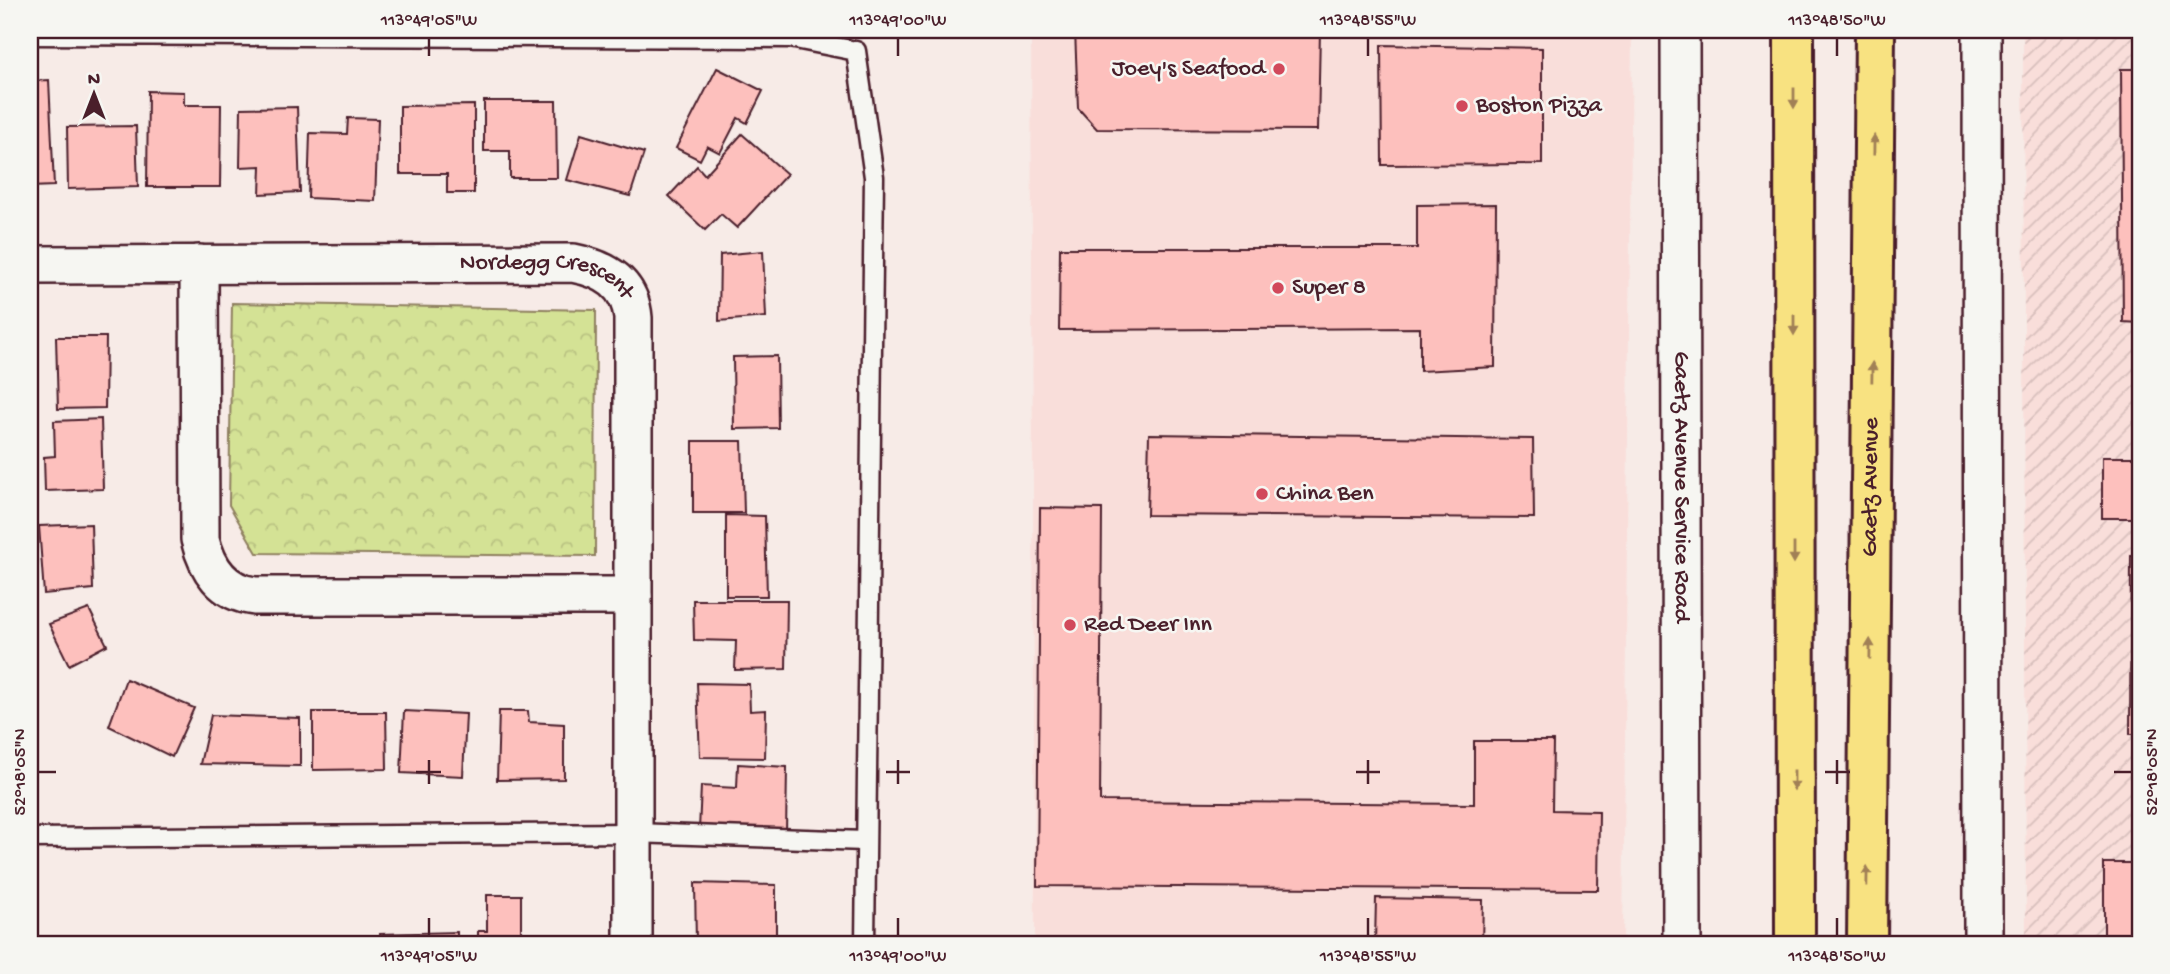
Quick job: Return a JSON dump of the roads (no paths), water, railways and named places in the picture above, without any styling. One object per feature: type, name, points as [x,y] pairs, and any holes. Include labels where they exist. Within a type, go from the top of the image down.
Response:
[{"type":"main road","points":[[1794,30],[1795,944]]},
{"type":"main road","name":"Gaetz Avenue","points":[[1867,944],[1875,30]]},
{"type":"street","name":"Gaetz Avenue Service Road","points":[[1680,30],[1682,944]]},
{"type":"street","points":[[1982,30],[1983,944]]},
{"type":"street","name":"Nordegg Crescent","points":[[30,265],[573,263],[605,272],[626,293],[632,304],[634,318],[634,944]]},
{"type":"street","points":[[199,264],[200,538],[205,561],[228,586],[241,595],[256,596],[633,596]]},
{"type":"lane","points":[[30,34],[790,38],[856,51],[874,177],[865,944]]},
{"type":"lane","points":[[30,838],[634,833],[865,841]]},
{"type":"place","name":"Joey's Seafood","points":[[1279,69]]},
{"type":"place","name":"Boston Pizza","points":[[1462,106]]},
{"type":"place","name":"Super 8","points":[[1278,288]]},
{"type":"place","name":"China Ben","points":[[1262,494]]},
{"type":"place","name":"Red Deer Inn","points":[[1070,625]]}]
